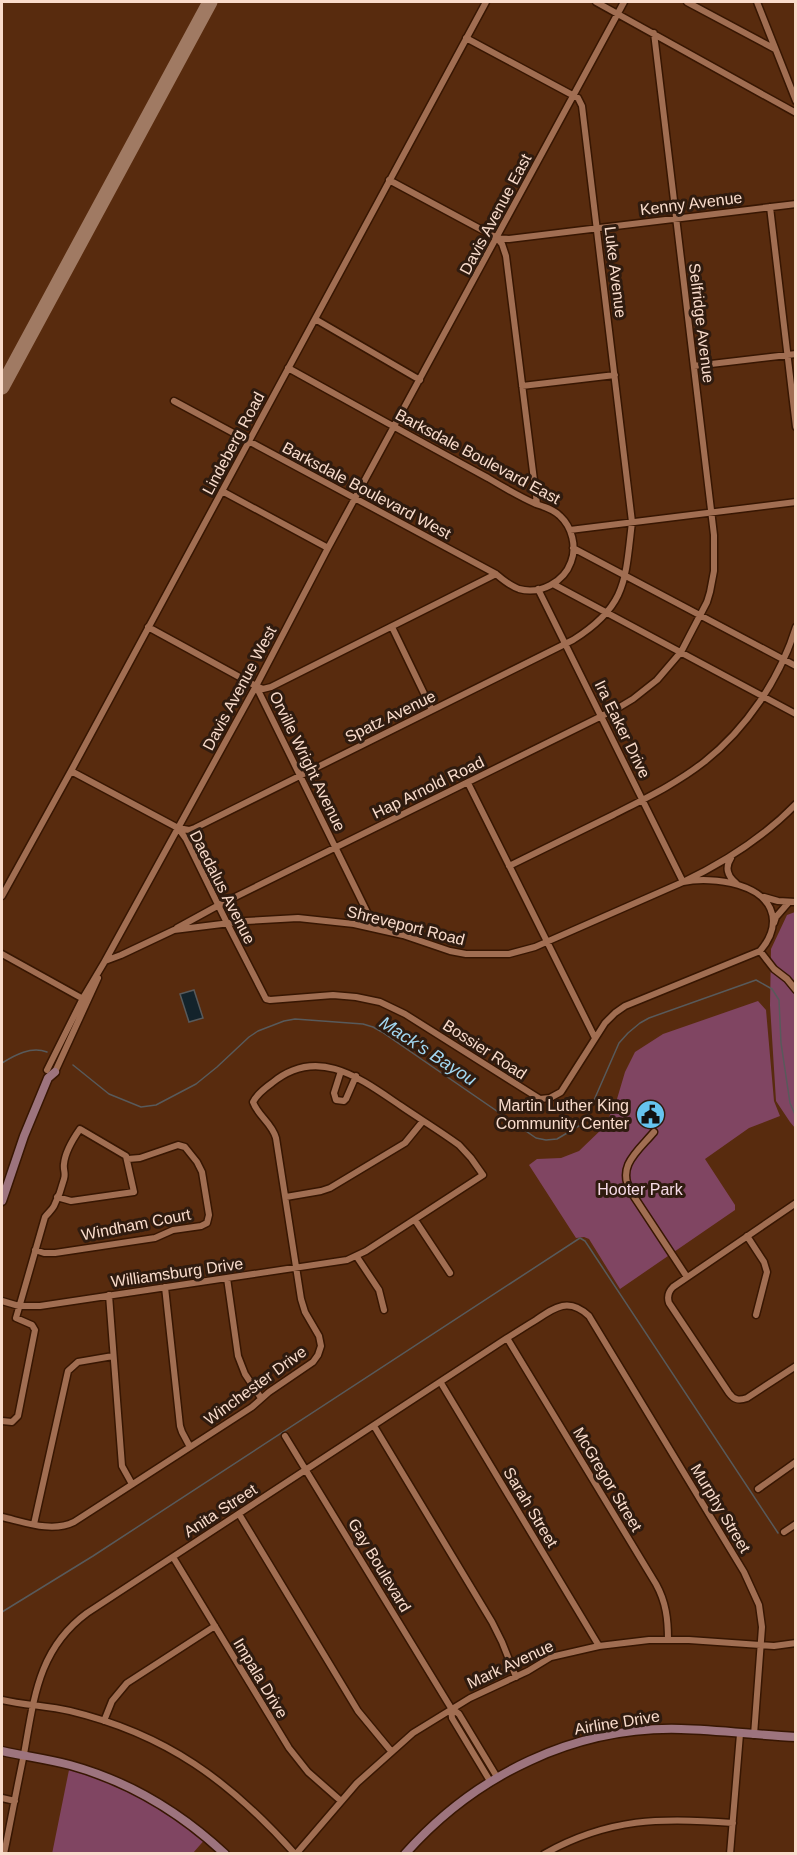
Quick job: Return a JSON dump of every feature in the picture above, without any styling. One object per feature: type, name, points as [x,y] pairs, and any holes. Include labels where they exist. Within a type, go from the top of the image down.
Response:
[{"type":"main road","points":[[2,1201],[24,1136],[50,1073]]},
{"type":"main road","name":"Airline Drive","points":[[405,1854],[445,1814],[494,1779],[535,1757],[572,1744],[631,1732],[680,1729],[795,1737]]},
{"type":"main road","points":[[2,1751],[70,1765],[128,1786],[176,1813],[225,1854]]},
{"type":"street","name":"Lindeberg Road","points":[[2,896],[486,2]]},
{"type":"street","points":[[597,2],[795,112]]},
{"type":"street","name":"Davis Avenue East","points":[[394,426],[624,2]]},
{"type":"street","points":[[687,2],[775,49]]},
{"type":"street","points":[[756,2],[795,101]]},
{"type":"street","name":"Selfridge Avenue","points":[[654,33],[715,546],[710,592],[681,652]]},
{"type":"street","points":[[466,38],[573,96]]},
{"type":"street","name":"Luke Avenue","points":[[573,96],[582,106],[632,522],[626,576],[616,601],[608,613]]},
{"type":"street","points":[[389,180],[497,238],[502,244],[506,256],[537,504]]},
{"type":"street","name":"Kenny Avenue","points":[[497,238],[509,239],[795,204]]},
{"type":"street","points":[[770,207],[795,427]]},
{"type":"street","points":[[315,319],[420,380]]},
{"type":"street","points":[[694,366],[795,354]]},
{"type":"street","name":"Barksdale Boulevard East","points":[[288,368],[537,504],[547,507],[561,516],[570,530]]},
{"type":"street","points":[[522,386],[615,375]]},
{"type":"street","name":"Barksdale Boulevard West","points":[[174,401],[496,574],[506,583],[519,588],[538,589],[552,584]]},
{"type":"street","name":"Davis Avenue West","points":[[50,1073],[105,961],[256,686],[394,426]]},
{"type":"street","points":[[222,491],[328,548]]},
{"type":"street","points":[[552,584],[561,579],[570,567],[573,558],[570,530],[795,502]]},
{"type":"street","points":[[573,548],[795,666]]},
{"type":"street","points":[[256,686],[263,689],[272,687],[496,574]]},
{"type":"street","points":[[552,584],[795,714]]},
{"type":"street","name":"Ira Eaker Drive","points":[[538,589],[683,882]]},
{"type":"street","name":"Spatz Avenue","points":[[178,828],[189,830],[195,828],[566,644],[586,632],[608,613]]},
{"type":"street","name":"Orville Wright Avenue","points":[[148,627],[256,686],[370,918],[371,927]]},
{"type":"street","points":[[392,627],[432,710]]},
{"type":"street","points":[[510,866],[643,800],[689,773],[715,753],[745,721],[763,697],[783,659],[795,627]]},
{"type":"street","name":"Hap Arnold Road","points":[[174,930],[219,905],[602,716],[645,689],[668,668],[681,652]]},
{"type":"street","name":"Daedalus Avenue","points":[[71,771],[178,828],[186,839],[263,996],[270,1000]]},
{"type":"street","points":[[468,783],[595,1038]]},
{"type":"street","points":[[683,882],[732,856],[770,829],[795,804]]},
{"type":"street","points":[[732,856],[728,874],[741,886]]},
{"type":"street","name":"Shreveport Road","points":[[105,961],[174,930],[254,920],[298,918],[339,921],[371,927],[403,934],[466,954],[509,954],[547,942],[683,882],[709,879],[741,886],[761,896],[792,902]]},
{"type":"street","name":"Shreveport Road","points":[[761,896],[771,908],[773,926]]},
{"type":"street","name":"Shreveport Road","points":[[760,951],[768,940],[776,917],[792,902]]},
{"type":"street","points":[[760,951],[795,990]]},
{"type":"street","name":"Bossier Road","points":[[270,1000],[333,995],[380,1002],[405,1014],[540,1099],[550,1098],[561,1092],[611,1016],[625,1006],[760,951]]},
{"type":"street","points":[[2,954],[86,1000]]},
{"type":"street","name":"Williamsburg Drive","points":[[2,1301],[20,1306],[40,1306],[346,1260],[357,1257],[483,1175],[459,1145],[356,1077],[341,1071],[310,1066],[294,1068],[256,1096],[253,1102]]},
{"type":"street","points":[[341,1071],[334,1093],[334,1097],[339,1101],[346,1099],[356,1077]]},
{"type":"street","name":"Winchester Drive","points":[[2,1517],[57,1527],[68,1525],[252,1407],[316,1359],[320,1351],[319,1336],[303,1306],[275,1133],[253,1102]]},
{"type":"street","points":[[286,1197],[330,1188],[405,1143],[423,1121]]},
{"type":"street","points":[[2,1421],[12,1422],[18,1416],[35,1332],[32,1325],[16,1318],[45,1217],[52,1209],[65,1175],[65,1161],[72,1142],[80,1129],[124,1153],[128,1159],[134,1192],[71,1201],[57,1197]]},
{"type":"street","points":[[654,1132],[628,1163],[624,1174],[625,1180],[687,1277]]},
{"type":"street","name":"Windham Court","points":[[35,1250],[55,1253],[155,1238],[173,1230],[207,1223],[209,1215],[202,1172],[185,1147],[178,1145],[140,1158],[128,1159]]},
{"type":"street","points":[[795,1203],[670,1289],[668,1294],[669,1303],[730,1395],[738,1400],[747,1398],[795,1366]]},
{"type":"street","points":[[415,1220],[450,1273]]},
{"type":"street","points":[[747,1236],[764,1262],[767,1272],[756,1315]]},
{"type":"street","points":[[357,1257],[379,1290],[384,1310]]},
{"type":"street","points":[[227,1278],[238,1356],[245,1374],[261,1398]]},
{"type":"street","points":[[165,1287],[180,1426],[190,1447]]},
{"type":"street","points":[[109,1295],[122,1466],[132,1484]]},
{"type":"street","name":"Anita Street","points":[[4,1854],[38,1682],[55,1645],[68,1630],[87,1613],[557,1307],[571,1305],[589,1316]]},
{"type":"street","name":"Murphy Street","points":[[589,1316],[751,1584],[759,1605],[762,1627],[754,1734]]},
{"type":"street","name":"McGregor Street","points":[[507,1338],[661,1594],[667,1613],[668,1640]]},
{"type":"street","points":[[34,1524],[68,1371],[78,1362],[113,1356]]},
{"type":"street","name":"Sarah Street","points":[[441,1383],[599,1646]]},
{"type":"street","points":[[374,1426],[496,1629],[516,1677]]},
{"type":"street","name":"Gay Boulevard","points":[[285,1436],[451,1708],[452,1718],[494,1779]]},
{"type":"street","points":[[758,1489],[795,1462]]},
{"type":"street","points":[[239,1514],[358,1711],[391,1751]]},
{"type":"street","points":[[784,1532],[795,1524]]},
{"type":"street","name":"Impala Drive","points":[[173,1557],[296,1757],[308,1772],[341,1801]]},
{"type":"street","points":[[104,1721],[112,1701],[123,1686],[214,1626]]},
{"type":"street","name":"Mark Avenue","points":[[296,1854],[357,1783],[421,1727],[451,1708],[528,1671],[551,1657],[631,1641],[668,1640],[780,1646],[795,1643]]},
{"type":"street","points":[[2,1700],[70,1711],[104,1721],[160,1744],[207,1772],[233,1791],[296,1854]]},
{"type":"street","points":[[730,1854],[740,1734]]},
{"type":"street","points":[[2,1798],[15,1801]]},
{"type":"street","points":[[544,1854],[589,1833],[627,1823],[666,1819],[733,1823]]},
{"type":"green space","points":[[795,912],[795,1128],[776,1101],[770,1005],[771,949],[787,915]]},
{"type":"green space","name":"Hooter Park","points":[[758,1001],[766,1010],[774,1101],[780,1116],[749,1128],[705,1159],[735,1205],[735,1210],[620,1289],[589,1239],[576,1238],[529,1165],[537,1159],[561,1158],[579,1151],[605,1126],[635,1052],[663,1034]]},
{"type":"green space","points":[[70,1765],[116,1781],[207,1837],[193,1853],[52,1854]]},
{"type":"water","points":[[194,990],[203,1018],[189,1022],[180,994]]},
{"type":"waterway","name":"Mack's Bayou","points":[[73,1065],[109,1094],[141,1107],[156,1105],[196,1084],[258,1031],[295,1019],[363,1024],[382,1032],[536,1138],[557,1139],[584,1123],[619,1043],[640,1023],[756,980],[772,989],[779,1000],[781,1043],[790,1103],[796,1117]]},
{"type":"waterway","name":"Mack's Bayou","points":[[2,1063],[29,1051],[47,1052]]},
{"type":"waterway","points":[[2,1612],[93,1556],[580,1238],[585,1241],[778,1533]]},
{"type":"taxiway","points":[[2,387],[210,2]]},
{"type":"place","name":"Martin Luther King Community Center","points":[[650,1114]]}]
